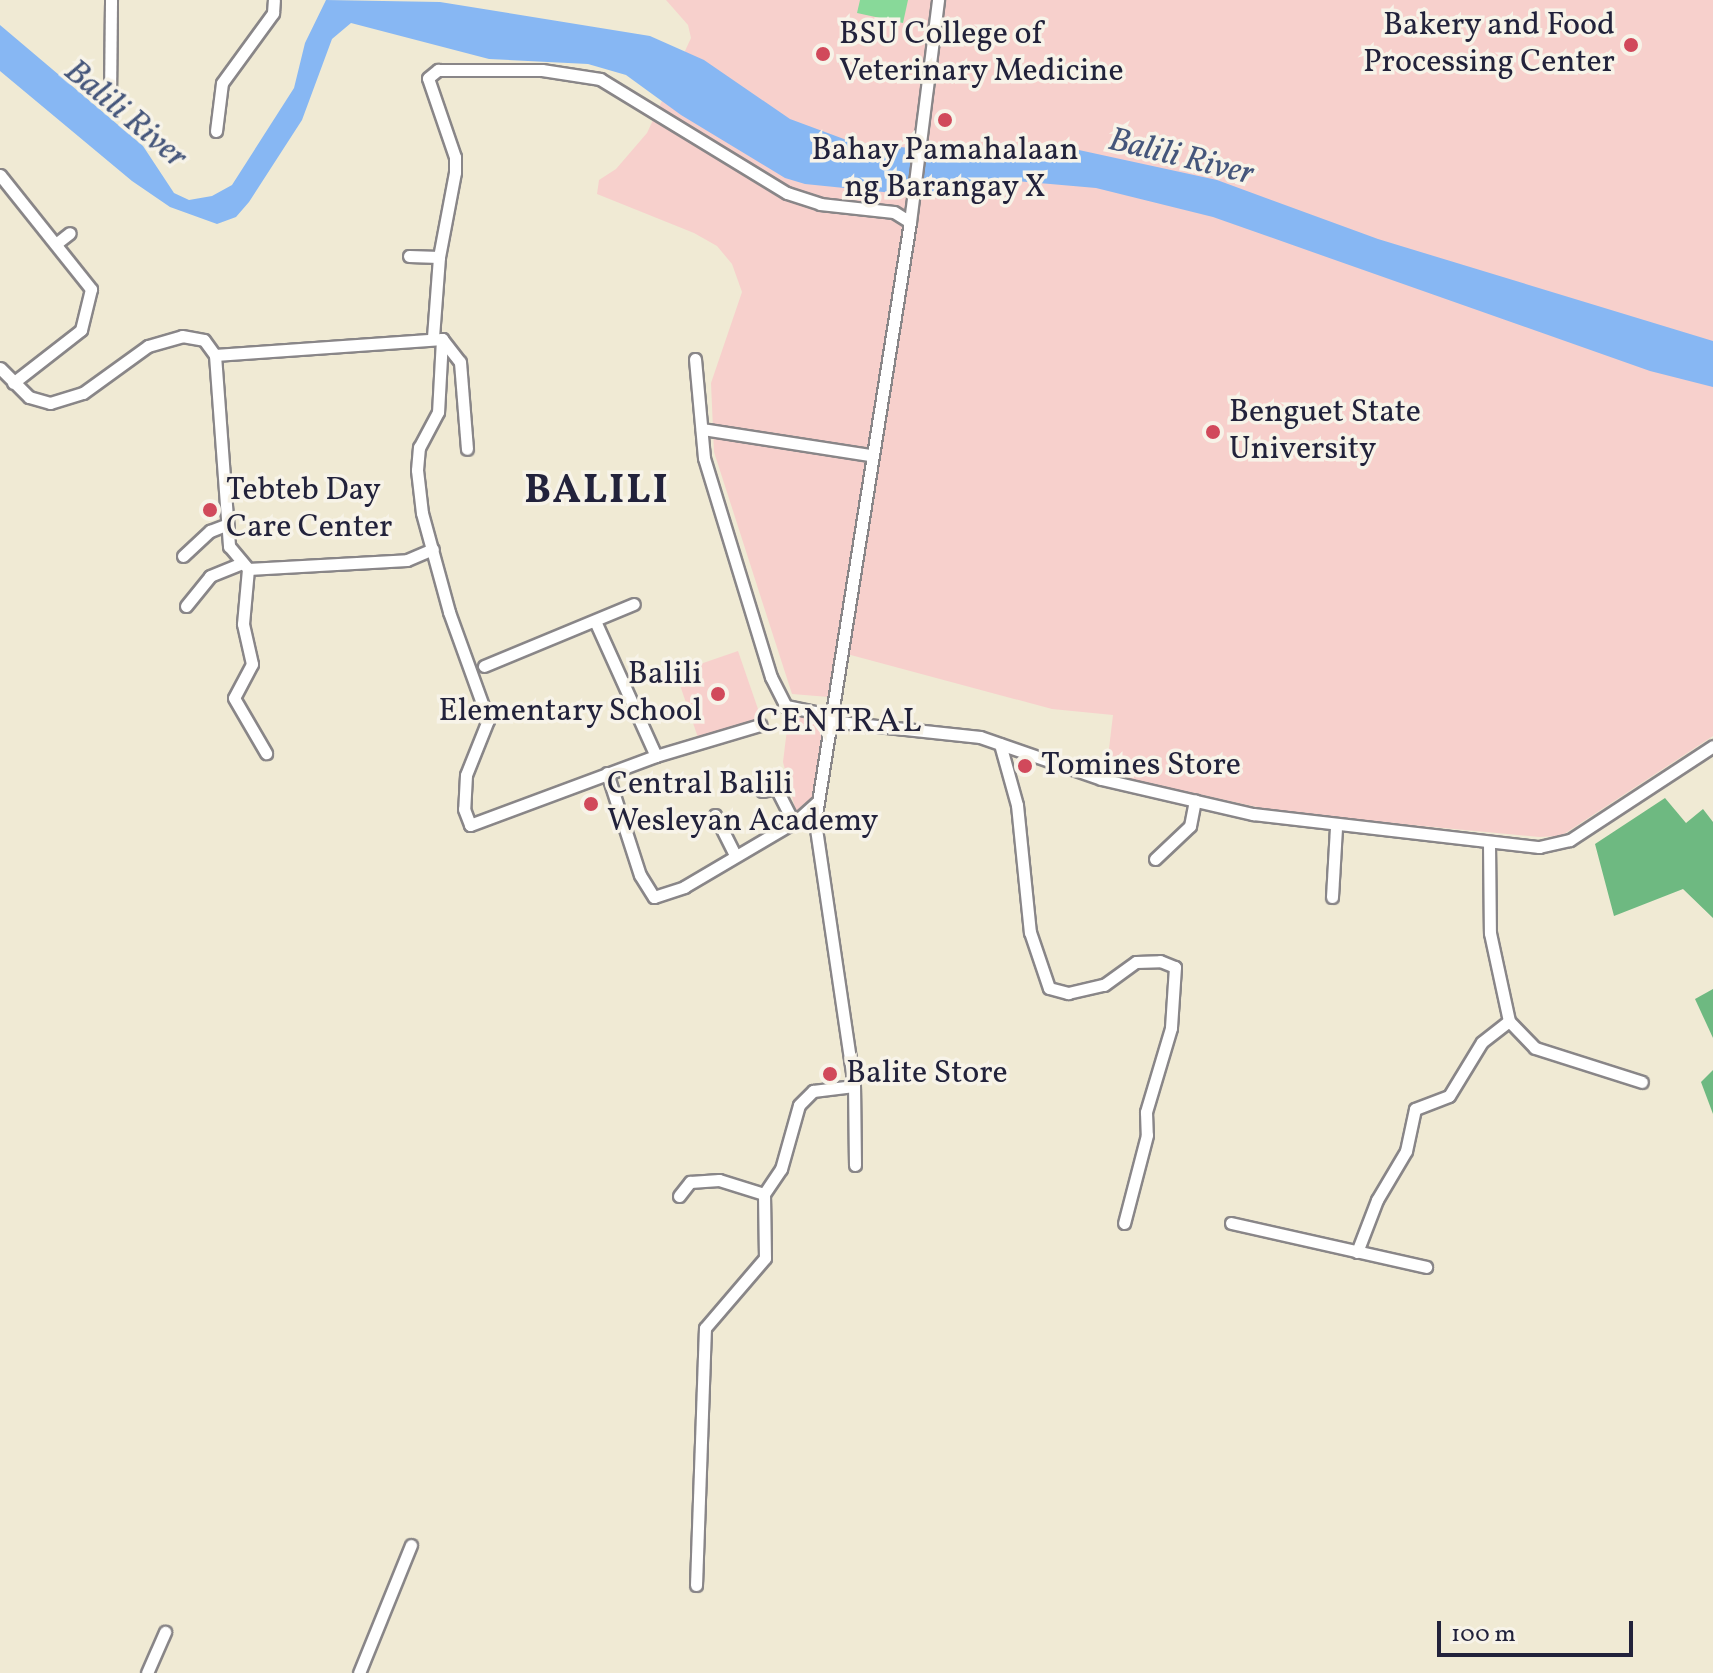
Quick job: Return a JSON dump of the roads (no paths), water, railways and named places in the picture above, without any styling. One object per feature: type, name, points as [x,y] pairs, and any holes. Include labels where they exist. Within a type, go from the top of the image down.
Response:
[{"type":"street","points":[[110,98],[111,0]]},
{"type":"street","points":[[216,131],[222,83],[273,13],[274,0]]},
{"type":"street","points":[[855,1165],[854,1086],[836,944],[816,848],[818,802],[869,455],[910,217],[938,0]]},
{"type":"street","points":[[760,725],[656,756],[470,825],[464,809],[466,775],[488,720],[449,612],[417,470],[419,447],[438,412],[439,257],[455,157],[428,78],[447,68],[542,70],[584,75],[613,86],[646,105],[787,193],[820,204],[894,212],[910,217]]},
{"type":"street","points":[[0,175],[91,289],[88,316],[72,340],[13,383]]},
{"type":"street","points":[[57,243],[70,233]]},
{"type":"street","points":[[409,256],[439,257]]},
{"type":"street","points":[[0,368],[29,397],[50,403],[83,393],[148,346],[167,339],[195,336],[215,355],[226,525],[229,546],[245,566],[243,624],[252,664],[234,698],[266,753]]},
{"type":"street","points":[[215,355],[438,338]]},
{"type":"street","points":[[438,338],[460,362],[467,449]]},
{"type":"street","points":[[695,359],[702,429],[727,543],[782,702],[795,711],[980,737],[1101,779],[1336,827],[1548,847],[1570,840],[1713,746]]},
{"type":"street","points":[[702,429],[869,455]]},
{"type":"street","points":[[183,556],[210,531],[226,525]]},
{"type":"street","points":[[186,606],[210,576],[245,566],[407,560],[433,549]]},
{"type":"street","points":[[484,666],[634,604]]},
{"type":"street","points":[[595,621],[656,756]]},
{"type":"street","points":[[1000,744],[1017,805],[1030,932],[1049,988],[1068,993],[1104,985],[1136,962],[1160,961],[1175,967],[1171,1028],[1146,1112],[1147,1135],[1124,1223]]},
{"type":"street","points":[[607,773],[645,887],[661,896],[793,822],[818,802]]},
{"type":"street","points":[[762,791],[776,788],[793,822]]},
{"type":"street","points":[[1155,859],[1184,835],[1195,800]]},
{"type":"street","points":[[715,815],[735,855]]},
{"type":"street","points":[[1332,897],[1336,827]]},
{"type":"street","points":[[1489,843],[1490,933],[1509,1021],[1535,1048],[1642,1082]]},
{"type":"street","points":[[1357,1252],[1377,1200],[1406,1151],[1415,1109],[1449,1096],[1482,1042],[1509,1021]]},
{"type":"street","points":[[696,1585],[703,1337],[708,1321],[765,1258],[764,1194],[781,1169],[804,1097],[854,1086]]},
{"type":"street","points":[[679,1196],[690,1182],[719,1180],[764,1194]]},
{"type":"street","points":[[1231,1223],[1426,1267]]},
{"type":"street","points":[[359,1673],[411,1545]]},
{"type":"street","points":[[147,1673],[165,1632]]},
{"type":"water","points":[[326,0],[440,2],[650,36],[704,60],[790,119],[852,142],[929,150],[1065,147],[1217,180],[1378,239],[1713,341],[1713,387],[1650,371],[1213,217],[1096,188],[1015,181],[923,196],[805,184],[785,178],[681,115],[626,75],[588,64],[489,59],[351,23],[332,39],[302,120],[249,202],[236,217],[217,224],[170,207],[132,181],[0,71],[0,25],[143,146],[174,193],[189,200],[212,196],[232,185],[294,88],[305,43]]},
{"type":"place","name":"Bakery and Food Processing Center","points":[[1631,45]]},
{"type":"place","name":"BSU College of Veterinary Medicine","points":[[823,54]]},
{"type":"place","name":"Bahay Pamahalaan ng Barangay X","points":[[945,120]]},
{"type":"place","name":"Benguet State University","points":[[1213,432]]},
{"type":"place","name":"Tebteb Day Care Center","points":[[210,510]]},
{"type":"place","name":"Balili Elementary School","points":[[718,694]]},
{"type":"place","name":"Tomines Store","points":[[1025,766]]},
{"type":"place","name":"Central Balili Wesleyan Academy","points":[[591,804]]},
{"type":"place","name":"Balite Store","points":[[830,1074]]},
{"type":"district","name":"BALILI","points":[[597,492]]},
{"type":"district","name":"CENTRAL","points":[[840,723]]},
{"type":"water label","name":"Balili River","points":[[125,115]]},
{"type":"water label","name":"Balili River","points":[[1181,158]]}]
